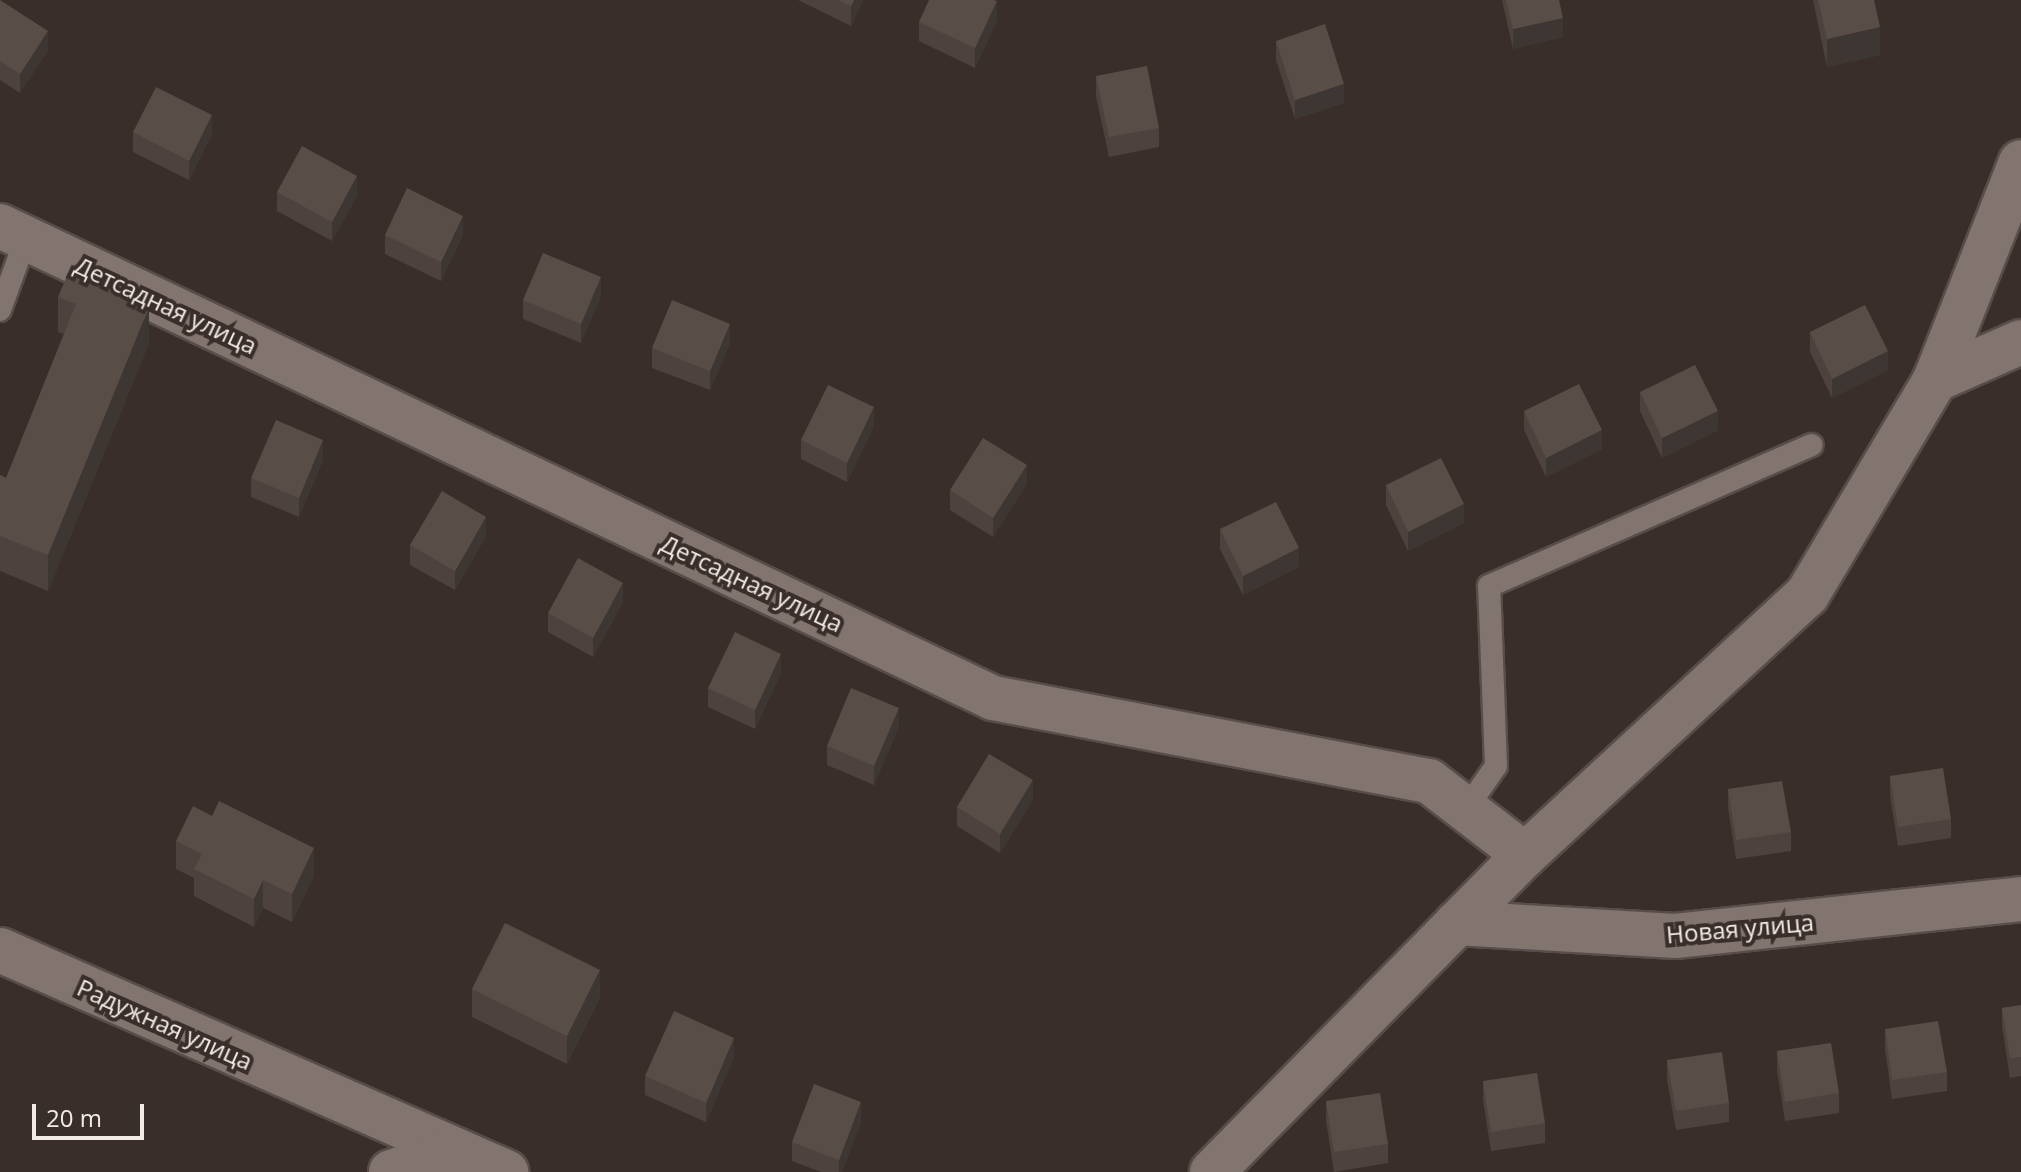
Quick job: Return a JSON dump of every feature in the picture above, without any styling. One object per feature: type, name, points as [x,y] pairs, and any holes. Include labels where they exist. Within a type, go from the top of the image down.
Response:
[{"type":"street","points":[[1212,1172],[1525,855],[1807,595],[1935,380],[2021,162]]},
{"type":"street","name":"Детсадная улица","points":[[13,232],[993,698],[1429,781],[1525,855]]},
{"type":"street","points":[[1935,380],[2021,342]]},
{"type":"street","name":"Новая улица","points":[[1457,923],[1675,936],[2021,899]]},
{"type":"street","name":"Радужная улица","points":[[0,950],[452,1151],[506,1172]]},
{"type":"street","points":[[391,1172],[452,1151]]},
{"type":"lane","points":[[0,310],[13,232]]},
{"type":"lane","points":[[1466,809],[1496,766],[1489,586],[1812,445]]},
{"type":"building","points":[[0,0],[48,31],[20,74],[0,61]]},
{"type":"building","points":[[838,0],[854,0],[851,6]]},
{"type":"building","points":[[929,0],[997,1],[975,48],[919,22]]},
{"type":"building","points":[[1506,0],[1559,0],[1563,18],[1513,29]]},
{"type":"building","points":[[1818,0],[1874,0],[1880,27],[1827,39]]},
{"type":"building","points":[[1325,24],[1344,84],[1295,100],[1276,41]]},
{"type":"building","points":[[1147,66],[1159,128],[1109,137],[1096,76]]},
{"type":"building","points":[[156,87],[212,115],[189,161],[133,132]]},
{"type":"building","points":[[302,146],[357,176],[332,222],[277,192]]},
{"type":"building","points":[[407,188],[463,216],[441,262],[385,235]]},
{"type":"building","points":[[543,253],[601,277],[581,324],[523,300]]},
{"type":"building","points":[[68,274],[149,307],[48,555],[0,536],[0,475],[6,478],[76,304],[58,297]]},
{"type":"building","points":[[672,300],[730,324],[710,371],[652,348]]},
{"type":"building","points":[[1865,305],[1888,351],[1832,379],[1810,332]]},
{"type":"building","points":[[1695,365],[1718,411],[1662,438],[1640,392]]},
{"type":"building","points":[[1579,384],[1602,430],[1546,458],[1524,411]]},
{"type":"building","points":[[828,385],[874,407],[847,463],[801,440]]},
{"type":"building","points":[[276,420],[323,440],[299,498],[251,478]]},
{"type":"building","points":[[983,438],[1027,465],[993,518],[950,490]]},
{"type":"building","points":[[1441,458],[1464,504],[1408,532],[1386,485]]},
{"type":"building","points":[[442,491],[486,517],[455,571],[410,545]]},
{"type":"building","points":[[1276,502],[1299,548],[1243,576],[1220,529]]},
{"type":"building","points":[[578,558],[623,583],[593,638],[548,613]]},
{"type":"building","points":[[735,632],[781,654],[755,710],[708,688]]},
{"type":"building","points":[[851,688],[899,708],[874,766],[827,746]]},
{"type":"building","points":[[989,754],[1033,780],[1000,834],[957,807]]},
{"type":"building","points":[[1943,768],[1951,819],[1898,827],[1890,776]]},
{"type":"building","points":[[1782,781],[1791,832],[1736,840],[1728,789]]},
{"type":"building","points":[[219,801],[314,848],[292,894],[263,880],[254,899],[194,869],[202,854],[176,841],[193,806],[212,816]]},
{"type":"building","points":[[505,923],[600,970],[567,1036],[472,989]]},
{"type":"building","points":[[2021,1005],[2021,1057],[2010,1058],[2002,1008]]},
{"type":"building","points":[[674,1011],[734,1038],[706,1103],[645,1076]]},
{"type":"building","points":[[1938,1021],[1947,1072],[1892,1080],[1885,1029]]},
{"type":"building","points":[[1831,1043],[1839,1093],[1785,1102],[1777,1051]]},
{"type":"building","points":[[1722,1052],[1729,1103],[1676,1111],[1667,1060]]},
{"type":"building","points":[[1537,1073],[1545,1123],[1491,1132],[1483,1081]]},
{"type":"building","points":[[814,1084],[861,1102],[839,1160],[792,1142]]},
{"type":"building","points":[[1380,1093],[1388,1144],[1334,1152],[1326,1101]]}]
